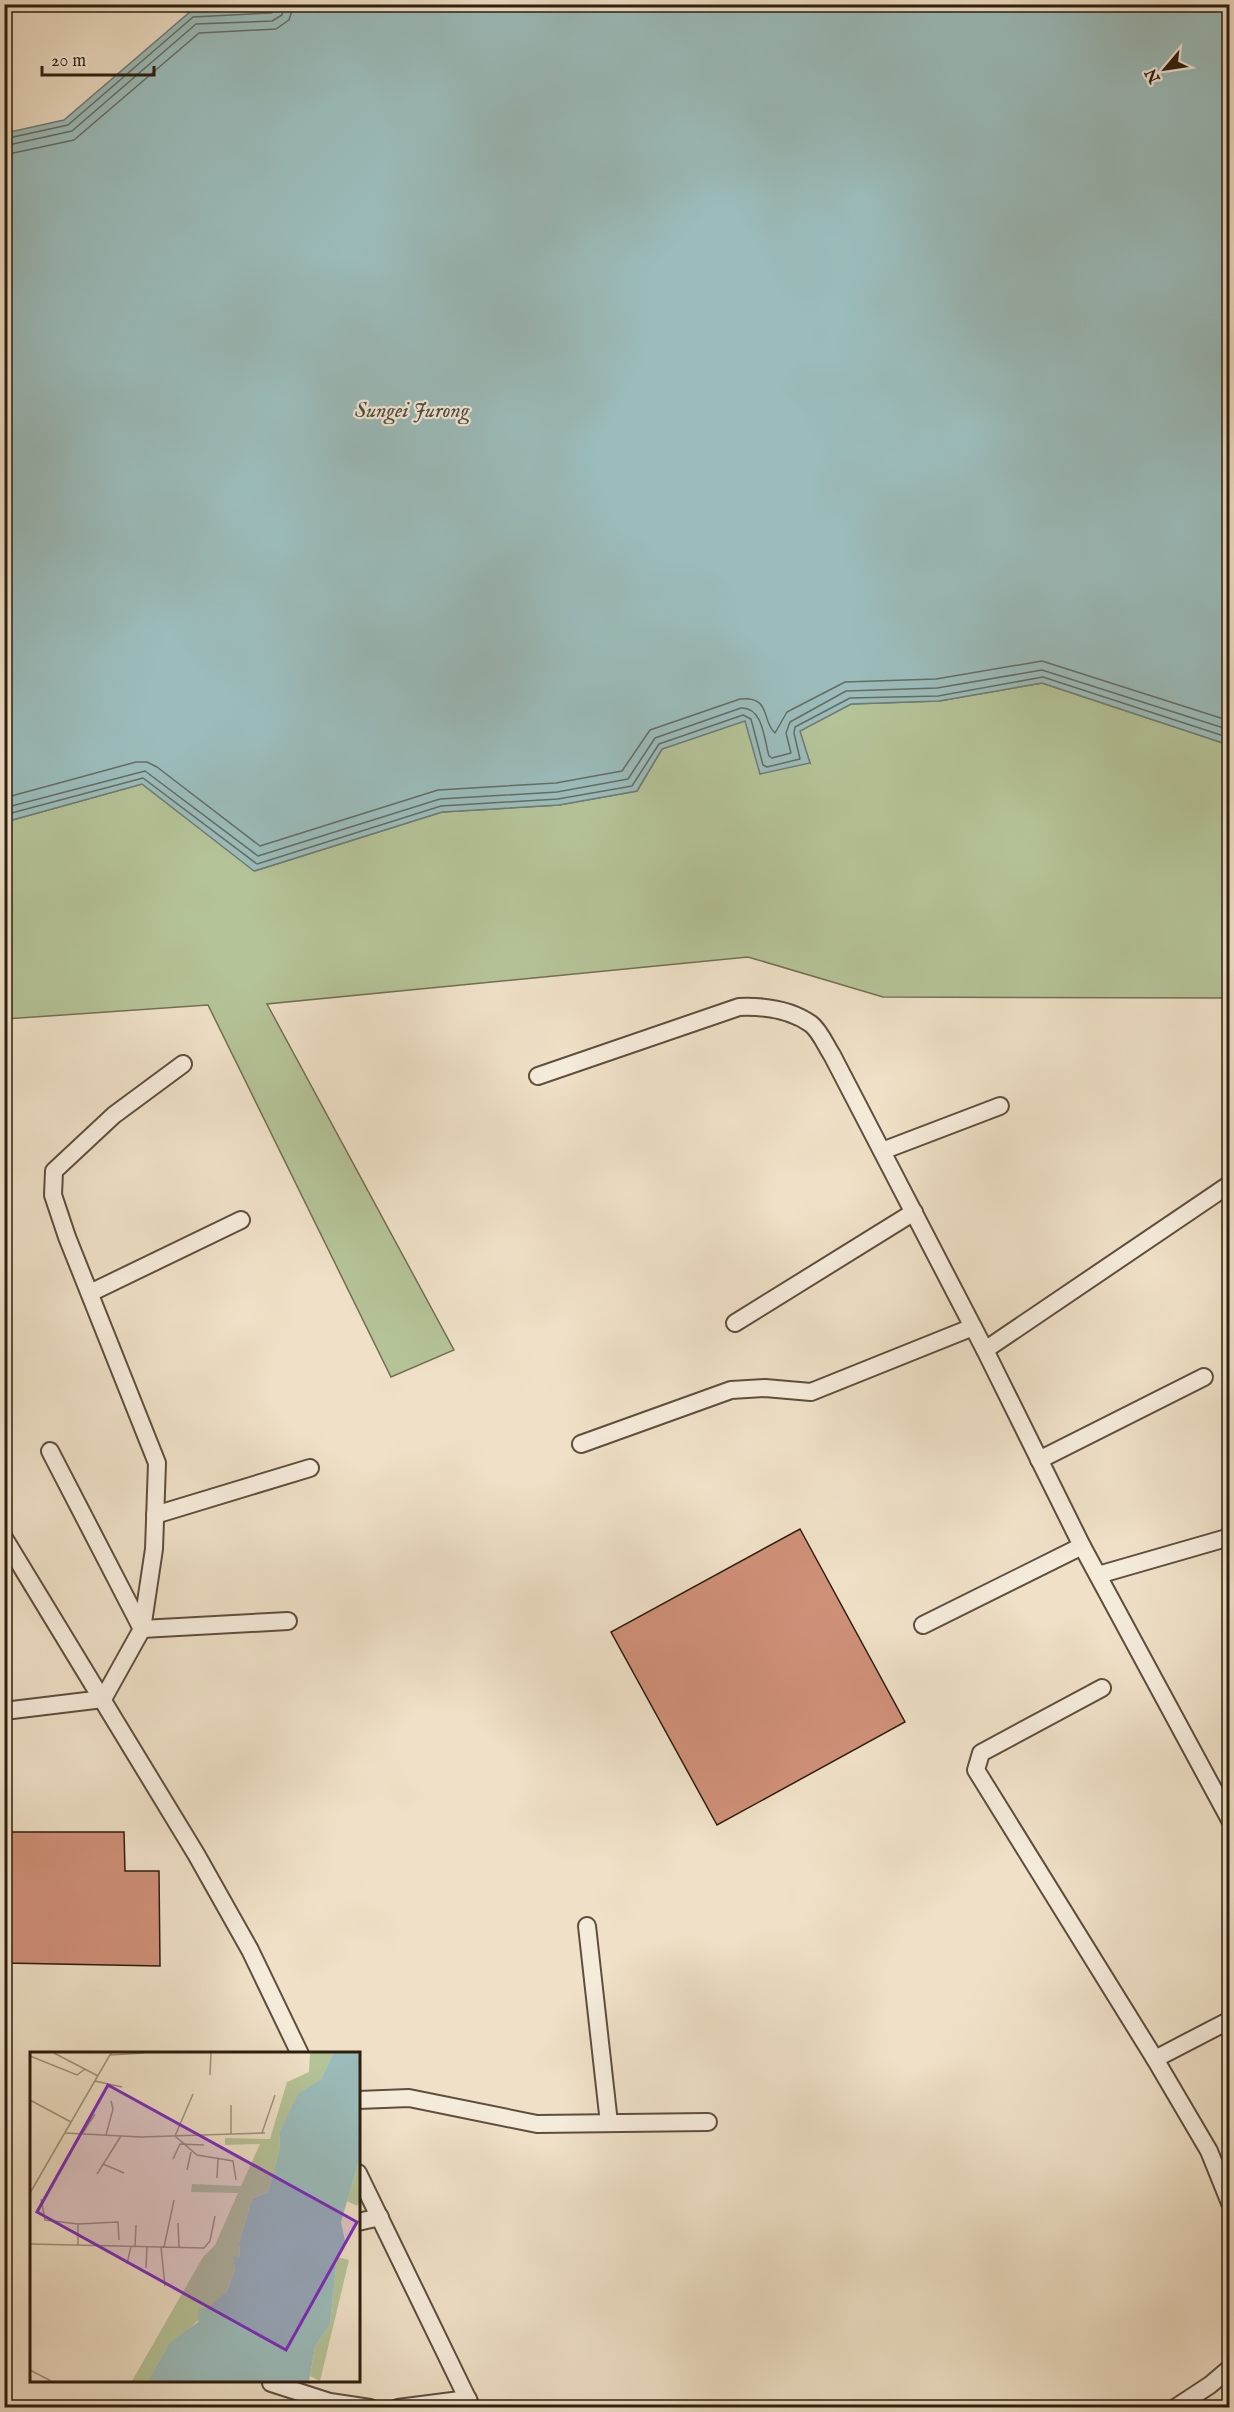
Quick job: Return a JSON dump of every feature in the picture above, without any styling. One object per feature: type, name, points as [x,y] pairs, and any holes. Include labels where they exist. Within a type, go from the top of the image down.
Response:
[{"type":"lane","points":[[537,1076],[739,1007],[762,1006],[788,1013],[812,1025],[832,1055],[985,1350],[1082,1545],[1230,1820]]},
{"type":"lane","points":[[103,1699],[142,1629],[154,1549],[157,1463],[53,1195],[54,1171],[114,1115],[183,1064]]},
{"type":"lane","points":[[882,1151],[1000,1106]]},
{"type":"lane","points":[[985,1350],[1230,1184]]},
{"type":"lane","points":[[735,1323],[914,1212]]},
{"type":"lane","points":[[90,1293],[241,1221]]},
{"type":"lane","points":[[581,1444],[731,1390],[765,1388],[811,1392],[973,1327]]},
{"type":"lane","points":[[1039,1460],[1204,1377]]},
{"type":"lane","points":[[50,1451],[142,1629]]},
{"type":"lane","points":[[155,1515],[310,1468]]},
{"type":"lane","points":[[1098,1575],[1230,1537]]},
{"type":"lane","points":[[4,1538],[196,1854],[250,1950],[299,2052]]},
{"type":"lane","points":[[924,1625],[1082,1545]]},
{"type":"lane","points":[[142,1629],[288,1621]]},
{"type":"lane","points":[[1102,1688],[981,1753],[975,1770],[1155,2059],[1209,2151],[1230,2203]]},
{"type":"lane","points":[[4,1711],[103,1699]]},
{"type":"lane","points":[[587,1926],[609,2123]]},
{"type":"lane","points":[[1155,2059],[1230,2020]]},
{"type":"lane","points":[[360,2100],[409,2097],[537,2124],[708,2122]]},
{"type":"lane","points":[[360,2177],[470,2404],[398,2408]]},
{"type":"lane","points":[[360,2222],[380,2217]]},
{"type":"lane","points":[[1174,2408],[1210,2385],[1230,2368]]},
{"type":"lane","points":[[271,2383],[330,2402],[370,2408]]},
{"type":"green space","points":[[1042,683],[1229,745],[1229,998],[883,997],[748,957],[267,1004],[454,1350],[391,1377],[208,1005],[5,1019],[5,822],[142,784],[255,871],[442,812],[559,805],[637,791],[662,749],[745,720],[810,763],[799,731],[851,704],[939,701]]},
{"type":"water","name":"Sungei Jurong","points":[[341,5],[1229,5],[1229,745],[1042,683],[939,701],[851,704],[800,731],[810,763],[760,774],[745,721],[662,749],[637,791],[559,805],[442,812],[254,871],[142,784],[5,822],[5,133],[64,120],[191,11]]},
{"type":"building","points":[[800,1529],[905,1722],[717,1825],[611,1632]]},
{"type":"building","points":[[4,1832],[124,1832],[125,1871],[159,1871],[160,1966],[4,1963]]}]
